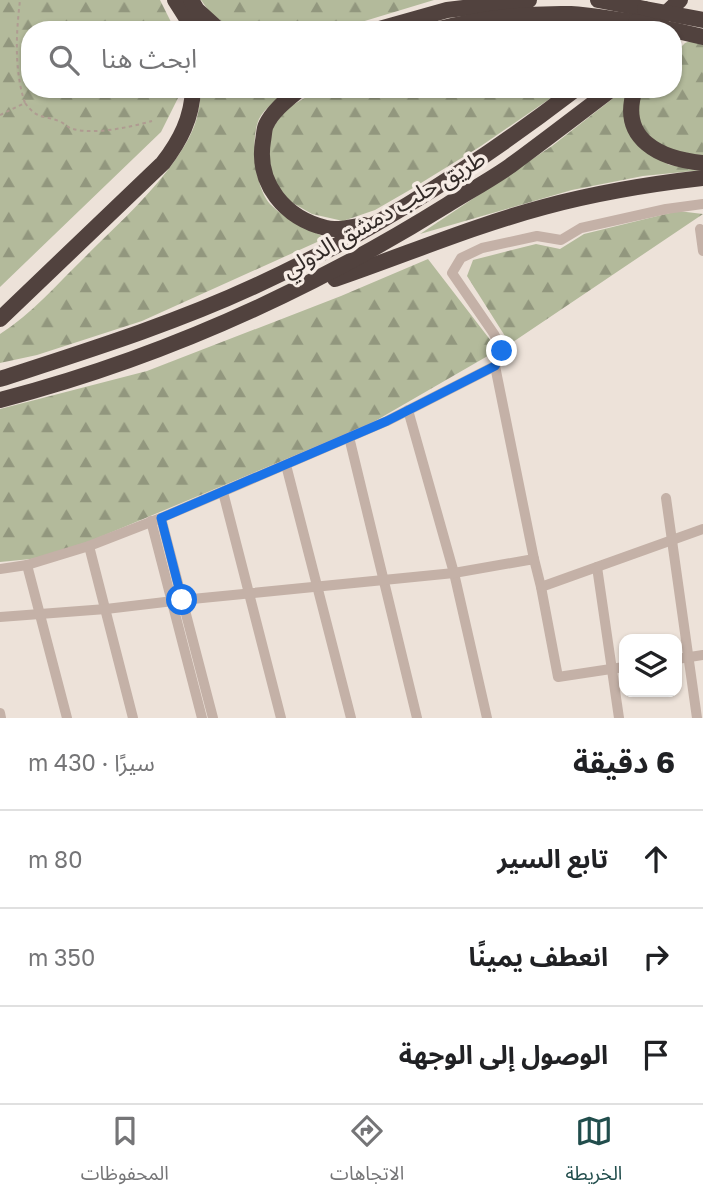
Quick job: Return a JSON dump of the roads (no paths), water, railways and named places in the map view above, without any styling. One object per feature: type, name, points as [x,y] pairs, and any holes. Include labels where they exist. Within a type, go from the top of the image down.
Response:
[{"type":"highway","points":[[175,0],[190,14]]},
{"type":"highway","points":[[406,21],[469,0]]},
{"type":"highway","points":[[447,9],[529,0]]},
{"type":"highway","points":[[598,0],[644,20]]},
{"type":"highway","points":[[626,0],[644,20]]},
{"type":"highway","points":[[644,20],[680,0]]},
{"type":"highway","points":[[682,30],[703,10]]},
{"type":"highway","points":[[475,21],[518,15],[573,14],[644,20],[703,20]]},
{"type":"highway","points":[[682,32],[703,37]]},
{"type":"highway","points":[[0,319],[163,163],[178,144],[188,118],[191,98]]},
{"type":"highway","points":[[289,98],[266,125],[261,153],[264,176],[277,201],[298,218],[328,229],[373,224]]},
{"type":"highway","name":"طريق حلب دمشق الدولي","points":[[0,379],[145,332],[242,292],[333,248],[457,174],[564,98]]},
{"type":"highway","name":"طريق حلب دمشق الدولي","points":[[0,400],[164,346],[286,295],[377,248],[498,173],[600,98]]},
{"type":"highway","points":[[634,98],[631,116],[644,142],[664,156],[703,163]]},
{"type":"highway","points":[[286,295],[544,207],[644,185],[703,178]]},
{"type":"street","points":[[619,668],[558,677],[495,366],[502,351],[494,334],[452,274],[461,258],[482,248],[537,236],[561,240],[581,228],[666,209],[703,204]]},
{"type":"street","points":[[700,229],[703,251]]},
{"type":"street","points":[[0,569],[27,565],[89,546],[223,492],[408,410],[495,366]]},
{"type":"street","points":[[408,410],[454,573],[487,718]]},
{"type":"street","points":[[349,437],[417,718]]},
{"type":"street","points":[[286,465],[351,718]]},
{"type":"street","points":[[223,492],[281,718]]},
{"type":"street","points":[[666,498],[683,658],[698,718]]},
{"type":"street","points":[[156,519],[177,600],[213,718]]},
{"type":"street","points":[[541,587],[703,529]]},
{"type":"street","points":[[89,546],[133,718]]},
{"type":"street","points":[[0,617],[106,609],[454,573],[534,559]]},
{"type":"street","points":[[27,565],[66,718]]},
{"type":"street","points":[[597,567],[619,718]]},
{"type":"street","points":[[177,600],[202,718]]},
{"type":"street","points":[[683,658],[703,654]]}]
